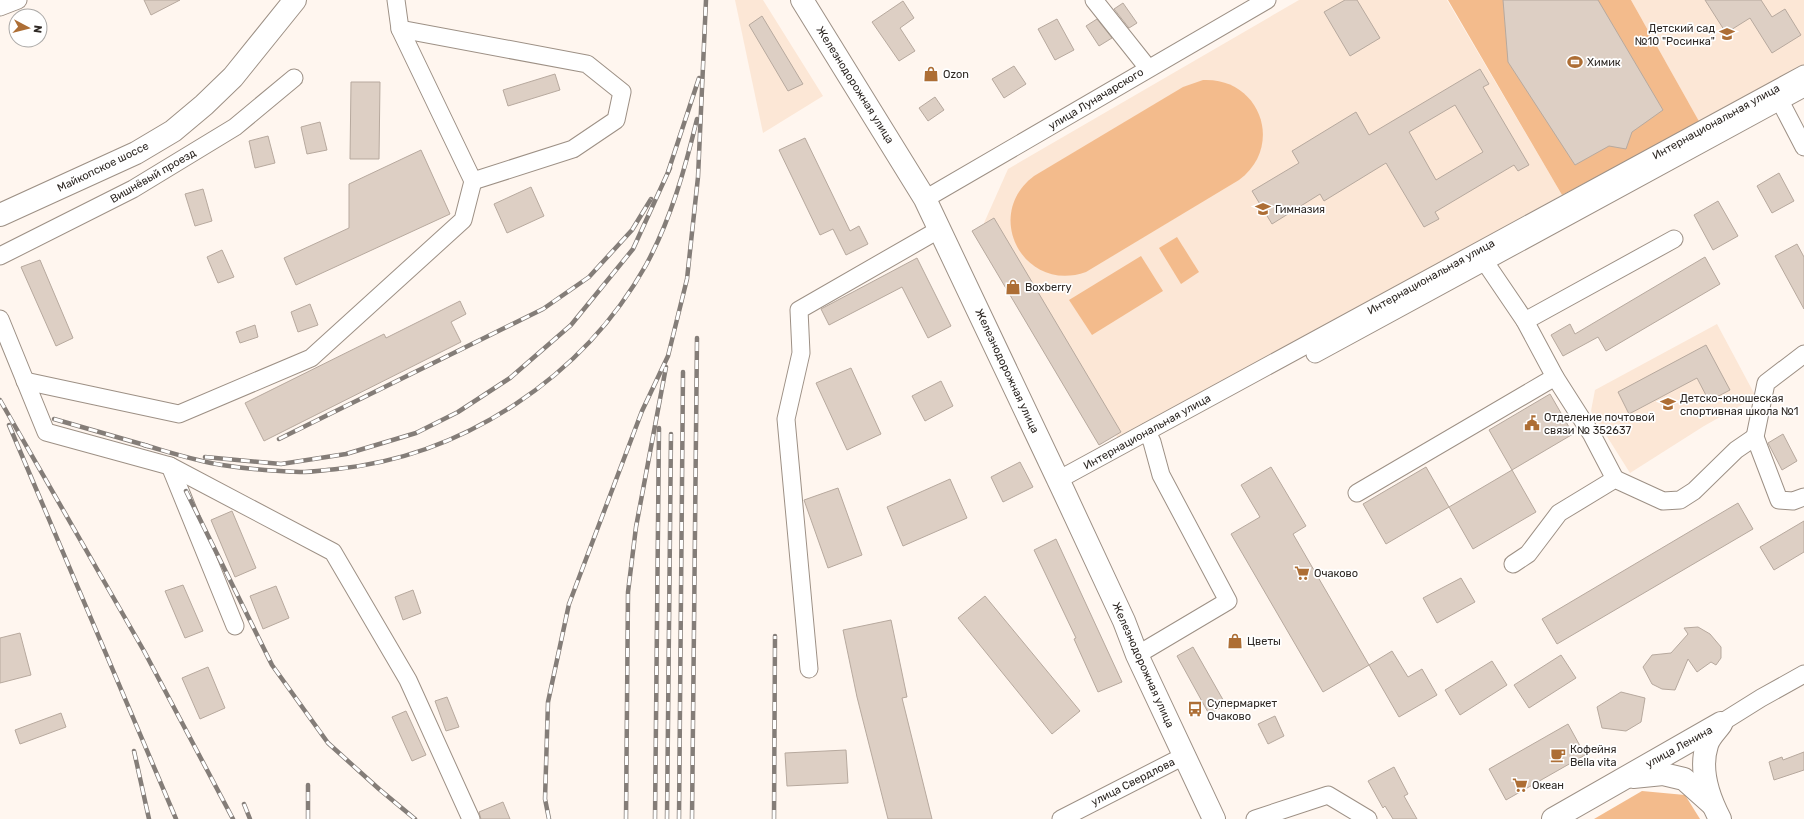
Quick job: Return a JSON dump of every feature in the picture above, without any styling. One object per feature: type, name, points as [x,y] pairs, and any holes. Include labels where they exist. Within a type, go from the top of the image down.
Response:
[{"type":"main road","name":"Майкопское шоссе","points":[[0,215],[136,153],[173,131],[204,105],[233,77],[295,0]]},
{"type":"main road","name":"Железнодорожная улица","points":[[802,0],[925,199],[1124,622],[1137,655],[1184,756]]},
{"type":"main road","points":[[1716,812],[1703,772],[1707,744],[1721,723]]},
{"type":"main road","name":"улица Ленина","points":[[1553,819],[1721,723]]},
{"type":"main road","points":[[1184,756],[1214,819]]},
{"type":"main road","points":[[1624,778],[1662,774],[1684,778],[1716,812]]},
{"type":"street","points":[[0,7],[18,0]]},
{"type":"street","points":[[24,380],[180,414],[311,358],[463,220],[473,181],[400,29],[396,0]]},
{"type":"street","points":[[1094,0],[1148,68]]},
{"type":"street","name":"улица Луначарского","points":[[925,199],[1267,0]]},
{"type":"street","points":[[400,29],[587,64],[622,92],[616,120],[573,149],[473,181]]},
{"type":"street","name":"Интернациональная улица","points":[[1150,437],[1804,74]]},
{"type":"street","name":"Вишнёвый проезд","points":[[0,256],[133,189],[153,177],[235,127],[294,78]]},
{"type":"street","name":"Интернациональная улица","points":[[1060,485],[1485,262],[1804,88]]},
{"type":"street","points":[[1780,101],[1804,146]]},
{"type":"street","points":[[809,669],[786,419],[801,353],[799,310],[940,229]]},
{"type":"street","points":[[1525,321],[1674,239]]},
{"type":"street","points":[[1485,262],[1525,321],[1555,377],[1592,435],[1615,480],[1663,501],[1680,500],[1694,491],[1736,450],[1755,436]]},
{"type":"street","points":[[0,319],[46,432],[170,466],[333,552],[408,680],[471,819]]},
{"type":"street","points":[[1804,354],[1766,383],[1755,436],[1779,500],[1793,501],[1804,497]]},
{"type":"street","points":[[1357,493],[1555,377]]},
{"type":"street","points":[[1137,655],[1228,601],[1161,475],[1150,437]]},
{"type":"street","points":[[170,466],[235,626]]},
{"type":"street","points":[[1513,564],[1528,554],[1559,513],[1615,480]]},
{"type":"street","name":"улица Ленина","points":[[1721,723],[1804,674]]},
{"type":"street","name":"улица Свердлова","points":[[1061,819],[1184,756]]},
{"type":"street","points":[[1255,819],[1328,795],[1368,819]]},
{"type":"shaded area","points":[[735,0],[763,0],[823,96],[763,133]]},
{"type":"shaded area","name":"Гимназия","points":[[1299,0],[1447,0],[1562,195],[1119,440],[984,223],[1008,169]]},
{"type":"shaded area","name":"Химик","points":[[1448,0],[1631,0],[1700,123],[1562,195]]},
{"type":"shaded area","name":"Детский сад №10 \"Росинка\"","points":[[1631,0],[1804,0],[1804,68],[1700,123]]},
{"type":"shaded area","points":[[1203,80],[1223,82],[1239,90],[1252,101],[1260,116],[1263,133],[1261,150],[1253,166],[1239,180],[1086,272],[1064,276],[1044,272],[1029,262],[1017,247],[1011,229],[1011,211],[1019,192],[1034,176],[1183,87]]},
{"type":"shaded area","points":[[1177,237],[1199,272],[1181,284],[1159,248]]},
{"type":"shaded area","points":[[1141,256],[1163,291],[1092,335],[1069,300]]},
{"type":"shaded area","name":"Детско-юношеская спортивная школа №1","points":[[1717,324],[1756,397],[1704,426],[1630,473],[1591,411],[1595,390]]},
{"type":"shaded area","points":[[1642,791],[1685,795],[1700,819],[1594,819]]},
{"type":"building","points":[[144,0],[180,0],[151,15]]},
{"type":"building","points":[[1345,0],[1357,0],[1380,38],[1350,56],[1324,12]]},
{"type":"building","points":[[1503,0],[1598,0],[1663,110],[1632,132],[1626,149],[1609,146],[1575,165],[1508,62]]},
{"type":"building","points":[[1705,0],[1761,0],[1772,17],[1785,9],[1801,35],[1772,53],[1750,18],[1726,33]]},
{"type":"building","points":[[903,1],[914,18],[900,28],[915,51],[899,61],[872,22]]},
{"type":"building","points":[[1123,3],[1137,23],[1129,28],[1114,9]]},
{"type":"building","points":[[762,16],[803,84],[788,91],[749,25]]},
{"type":"building","points":[[1057,19],[1074,50],[1055,60],[1038,29]]},
{"type":"building","points":[[1097,19],[1112,38],[1099,46],[1086,26]]},
{"type":"building","points":[[1014,66],[1026,84],[1004,98],[992,79]]},
{"type":"building","points":[[1480,69],[1489,84],[1483,87],[1529,165],[1518,171],[1514,165],[1435,212],[1439,219],[1424,227],[1386,163],[1324,201],[1320,194],[1272,224],[1252,191],[1299,163],[1292,151],[1356,112],[1369,135]],"holes":[[[1455,105],[1483,152],[1436,180],[1409,132]]]},
{"type":"building","points":[[555,74],[560,90],[508,106],[503,90]]},
{"type":"building","points":[[351,82],[380,82],[379,159],[350,159]]},
{"type":"building","points":[[935,97],[944,110],[928,121],[919,108]]},
{"type":"building","points":[[320,122],[327,150],[307,154],[301,127]]},
{"type":"building","points":[[268,136],[275,163],[255,168],[249,141]]},
{"type":"building","points":[[805,138],[850,231],[859,226],[868,244],[846,255],[833,229],[820,235],[779,150]]},
{"type":"building","points":[[421,150],[450,214],[296,285],[284,258],[349,228],[349,184]]},
{"type":"building","points":[[1779,173],[1794,201],[1772,213],[1757,186]]},
{"type":"building","points":[[531,187],[544,216],[507,233],[494,204]]},
{"type":"building","points":[[203,189],[212,221],[195,226],[185,194]]},
{"type":"building","points":[[1718,201],[1738,236],[1713,250],[1694,215]]},
{"type":"building","points":[[994,218],[1121,432],[1099,445],[972,231]]},
{"type":"building","points":[[1797,244],[1804,257],[1804,309],[1775,256]]},
{"type":"building","points":[[222,250],[234,277],[218,283],[207,257]]},
{"type":"building","points":[[1705,257],[1720,284],[1606,351],[1598,337],[1563,356],[1551,335],[1570,324],[1575,334]]},
{"type":"building","points":[[917,258],[951,326],[928,338],[902,287],[829,325],[821,309]]},
{"type":"building","points":[[40,260],[73,338],[56,346],[21,267]]},
{"type":"building","points":[[460,301],[466,314],[451,322],[461,342],[264,441],[245,403],[384,334],[386,338]]},
{"type":"building","points":[[310,304],[318,325],[298,332],[291,312]]},
{"type":"building","points":[[255,325],[258,337],[240,343],[236,332]]},
{"type":"building","points":[[1706,345],[1730,390],[1709,401],[1697,378],[1629,414],[1618,392]]},
{"type":"building","points":[[851,368],[881,434],[847,450],[816,383]]},
{"type":"building","points":[[941,381],[953,406],[925,421],[912,396]]},
{"type":"building","points":[[1550,394],[1573,434],[1512,470],[1489,430]]},
{"type":"building","points":[[1783,434],[1797,461],[1782,470],[1768,443]]},
{"type":"building","points":[[1020,462],[1033,487],[1003,502],[991,477]]},
{"type":"building","points":[[1271,467],[1306,526],[1293,534],[1369,665],[1323,692],[1231,534],[1260,517],[1241,485]]},
{"type":"building","points":[[1426,467],[1449,507],[1386,544],[1363,504]]},
{"type":"building","points":[[1512,470],[1536,512],[1473,549],[1449,507]]},
{"type":"building","points":[[950,479],[967,518],[903,546],[887,507]]},
{"type":"building","points":[[838,488],[862,555],[828,568],[804,500]]},
{"type":"building","points":[[1738,503],[1753,529],[1557,644],[1542,619]]},
{"type":"building","points":[[232,511],[256,568],[235,577],[211,520]]},
{"type":"building","points":[[1804,521],[1804,552],[1774,570],[1760,547]]},
{"type":"building","points":[[1056,539],[1122,682],[1098,692],[1074,639],[1076,638],[1034,550]]},
{"type":"building","points":[[1461,578],[1475,602],[1437,623],[1423,598]]},
{"type":"building","points":[[183,585],[203,631],[185,638],[165,591]]},
{"type":"building","points":[[276,586],[289,618],[263,629],[250,596]]},
{"type":"building","points":[[413,590],[421,613],[403,620],[395,597]]},
{"type":"building","points":[[985,596],[1080,711],[1052,734],[958,618]]},
{"type":"building","points":[[891,620],[907,697],[902,698],[932,819],[888,819],[857,697],[843,630]]},
{"type":"building","points":[[1698,627],[1710,634],[1721,647],[1721,658],[1716,665],[1711,662],[1697,672],[1688,659],[1675,690],[1662,689],[1652,684],[1643,667],[1652,655],[1671,653],[1688,634],[1684,628]]},
{"type":"building","points":[[20,633],[31,675],[0,683],[0,638]]},
{"type":"building","points":[[1193,647],[1226,705],[1209,714],[1177,656]]},
{"type":"building","points":[[1392,651],[1408,677],[1422,669],[1437,695],[1399,717],[1369,665]]},
{"type":"building","points":[[1561,655],[1576,678],[1529,708],[1514,685]]},
{"type":"building","points":[[1492,661],[1507,685],[1460,715],[1445,690]]},
{"type":"building","points":[[208,667],[225,708],[200,719],[182,678]]},
{"type":"building","points":[[1621,692],[1645,698],[1641,722],[1626,731],[1602,728],[1597,707]]},
{"type":"building","points":[[447,697],[459,727],[446,731],[435,701]]},
{"type":"building","points":[[406,711],[426,755],[412,761],[392,717]]},
{"type":"building","points":[[61,713],[66,727],[20,744],[15,730]]},
{"type":"building","points":[[1275,716],[1284,736],[1268,744],[1258,724]]},
{"type":"building","points":[[1568,724],[1585,755],[1506,800],[1489,769]]},
{"type":"building","points":[[846,750],[848,783],[787,786],[785,753]]},
{"type":"building","points":[[1804,752],[1804,770],[1774,780],[1769,762],[1782,757],[1783,760]]},
{"type":"building","points":[[1394,767],[1408,794],[1404,796],[1417,819],[1393,819],[1385,806],[1383,808],[1368,781]]},
{"type":"building","points":[[503,802],[510,819],[481,819],[479,812]]},
{"type":"railway","points":[[549,819],[545,799],[548,702],[569,604],[642,411],[668,356],[687,279],[698,177],[706,0]]},
{"type":"railway","points":[[668,172],[699,78]]},
{"type":"railway","points":[[144,445],[202,461],[241,468],[300,472],[337,469],[384,461],[430,447],[474,428],[516,404],[554,375],[589,342],[620,305],[646,265],[670,212],[697,119]]},
{"type":"railway","points":[[205,457],[281,464],[346,454],[416,433],[458,412],[510,378],[571,325],[633,249],[670,168]]},
{"type":"railway","points":[[279,439],[543,309],[589,277],[632,230],[651,199]]},
{"type":"railway","points":[[692,819],[697,338]]},
{"type":"railway","points":[[626,819],[628,592],[636,527],[666,367]]},
{"type":"railway","points":[[679,819],[683,372]]},
{"type":"railway","points":[[0,400],[144,651],[233,819]]},
{"type":"railway","points":[[54,419],[148,446]]},
{"type":"railway","points":[[9,425],[176,819]]},
{"type":"railway","points":[[655,819],[659,428]]},
{"type":"railway","points":[[667,819],[671,434]]},
{"type":"railway","points":[[186,491],[272,665],[328,743],[415,819]]},
{"type":"railway","points":[[774,819],[775,636]]},
{"type":"railway","points":[[134,751],[149,819]]},
{"type":"railway","points":[[308,785],[308,819]]},
{"type":"railway","points":[[244,804],[250,819]]},
{"type":"place","name":"Детский сад №10 \"Росинка\"","points":[[1727,34]]},
{"type":"place","name":"Химик","points":[[1575,62]]},
{"type":"place","name":"Ozon","points":[[931,74]]},
{"type":"place","name":"Гимназия","points":[[1263,209]]},
{"type":"place","name":"Boxberry","points":[[1013,287]]},
{"type":"place","name":"Детско-юношеская спортивная школа №1","points":[[1668,404]]},
{"type":"place","name":"Отделение почтовой связи № 352637","points":[[1532,423]]},
{"type":"place","name":"Очаково","points":[[1302,573]]},
{"type":"place","name":"Цветы","points":[[1235,641]]},
{"type":"place","name":"Супермаркет Очаково","points":[[1195,709]]},
{"type":"place","name":"Кофейня Bella vita","points":[[1558,755]]},
{"type":"place","name":"Океан","points":[[1520,785]]}]
